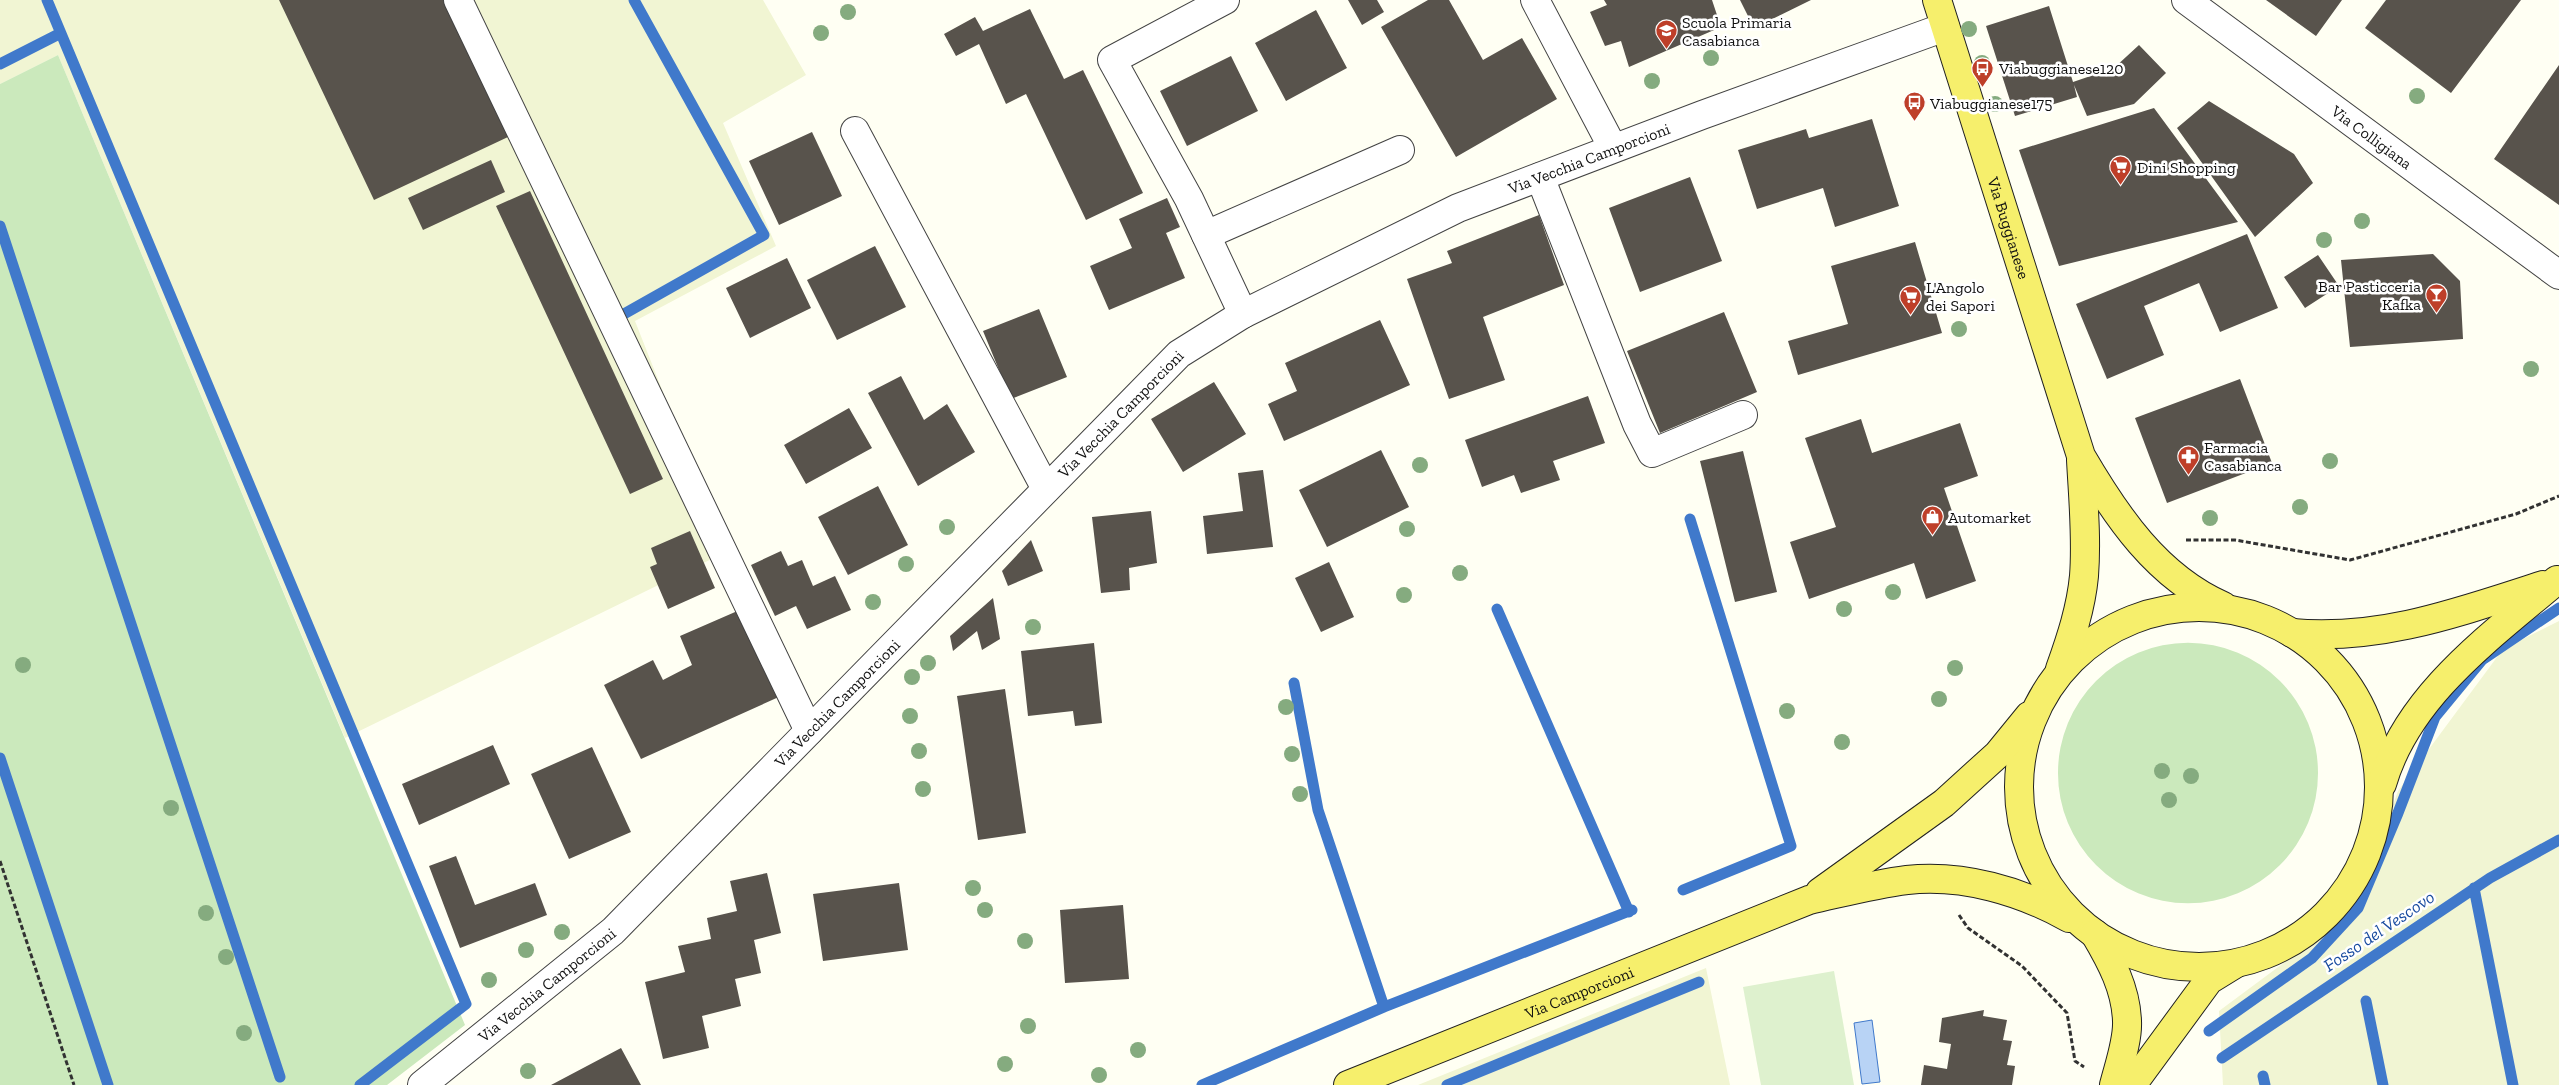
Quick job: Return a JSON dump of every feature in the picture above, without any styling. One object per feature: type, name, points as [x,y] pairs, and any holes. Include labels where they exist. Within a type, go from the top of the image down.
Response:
[{"type":"main road","name":"Via Buggianese","points":[[1937,0],[2081,456]]},
{"type":"main road","points":[[2081,456],[2120,520],[2134,537],[2192,590],[2233,611]]},
{"type":"main road","points":[[2058,677],[2079,612],[2084,576],[2085,539],[2081,456]]},
{"type":"main road","points":[[2292,633],[2344,636],[2387,630],[2459,612],[2558,580]]},
{"type":"main road","points":[[1809,900],[1908,880],[1952,880],[2000,888],[2049,907],[2092,932],[2148,960],[2178,966],[2208,966],[2237,963],[2264,955],[2290,943],[2312,927],[2333,908],[2350,885],[2364,861],[2373,835],[2379,793],[2399,739],[2424,704],[2486,641],[2558,580]]},
{"type":"main road","points":[[1809,900],[1904,834],[1974,778],[1998,754],[2042,700],[2058,677],[2089,645],[2112,630],[2138,618],[2165,610],[2193,608],[2249,614],[2292,633],[2322,655],[2341,676],[2356,699],[2368,724],[2376,752],[2379,793]]},
{"type":"main road","points":[[2042,700],[2027,736],[2021,764],[2019,791],[2022,819],[2029,846],[2040,872],[2055,895],[2074,917],[2092,932],[2110,960],[2125,1002],[2127,1023],[2114,1085]]},
{"type":"main road","name":"Via Camporcioni","points":[[1348,1085],[1809,900]]},
{"type":"main road","points":[[2132,1085],[2210,980],[2237,963]]},
{"type":"street","points":[[458,0],[809,732]]},
{"type":"street","points":[[1225,0],[1112,60],[1189,199],[1243,314]]},
{"type":"street","points":[[1535,0],[1613,148]]},
{"type":"street","name":"Via Colligiana","points":[[2186,0],[2559,275]]},
{"type":"street","name":"Via Vecchia Camporcioni","points":[[422,1085],[613,931],[1179,354],[1243,314],[1458,208],[1613,148],[1945,27]]},
{"type":"street","points":[[855,131],[1046,489]]},
{"type":"street","points":[[1206,235],[1400,150]]},
{"type":"street","points":[[1540,177],[1637,424],[1652,453],[1743,415]]},
{"type":"path","points":[[2177,540],[2235,540],[2350,560],[2516,514],[2559,496]]},
{"type":"path","points":[[0,861],[74,1085]]},
{"type":"path","points":[[1952,880],[1951,902],[1968,928],[2022,966],[2067,1013],[2075,1061],[2089,1071]]},
{"type":"green space","points":[[0,0],[763,0],[806,75],[723,123],[776,246],[635,321],[726,552],[345,738],[58,55],[0,84]]},
{"type":"green space","points":[[58,55],[465,1025],[387,1085],[0,1085],[0,84]]},
{"type":"green space","points":[[2559,621],[2559,1085],[2223,1085],[2219,1011],[2328,930],[2365,883],[2398,791],[2503,649]]},
{"type":"green space","points":[[2188,643],[2213,645],[2238,653],[2260,665],[2280,681],[2296,701],[2308,723],[2316,748],[2318,773],[2316,798],[2308,823],[2296,845],[2280,865],[2260,881],[2238,893],[2213,901],[2188,903],[2163,901],[2138,893],[2116,881],[2096,865],[2080,845],[2068,823],[2060,798],[2058,773],[2060,748],[2068,723],[2080,701],[2096,681],[2116,665],[2138,653],[2163,645]]},
{"type":"green space","points":[[1706,968],[1730,1085],[1418,1085]]},
{"type":"green space","points":[[1834,971],[1854,1085],[1761,1085],[1743,987]]},
{"type":"water","points":[[1872,1020],[1880,1082],[1862,1084],[1854,1023]]},
{"type":"building","points":[[279,0],[443,0],[508,137],[374,200]]},
{"type":"building","points":[[1348,0],[1377,0],[1384,12],[1362,25]]},
{"type":"building","points":[[1428,0],[1449,0],[1483,60],[1522,38],[1557,99],[1456,157],[1381,27]]},
{"type":"building","points":[[1604,0],[1712,0],[1721,27],[1629,67],[1621,41],[1605,46],[1590,12],[1607,5]]},
{"type":"building","points":[[1740,0],[1811,0],[1754,28]]},
{"type":"building","points":[[2266,0],[2342,0],[2316,36]]},
{"type":"building","points":[[2386,0],[2521,0],[2451,93],[2365,28]]},
{"type":"building","points":[[2049,6],[2073,82],[2114,68],[2139,45],[2166,73],[2134,104],[2087,116],[2074,85],[2077,97],[2015,116],[1986,26]]},
{"type":"building","points":[[1030,9],[1064,79],[1083,70],[1143,193],[1086,220],[1026,94],[1006,104],[979,44],[956,56],[944,34],[975,17],[983,31]]},
{"type":"building","points":[[1316,10],[1347,68],[1286,101],[1255,43]]},
{"type":"building","points":[[1231,56],[1258,111],[1187,146],[1160,91]]},
{"type":"building","points":[[2559,65],[2559,205],[2494,159]]},
{"type":"building","points":[[2209,101],[2294,154],[2313,183],[2255,237],[2177,128]]},
{"type":"building","name":"Dini Shopping","points":[[2154,108],[2238,222],[2059,266],[2019,150]]},
{"type":"building","points":[[1872,119],[1899,206],[1835,227],[1823,188],[1757,209],[1738,150],[1806,129],[1809,138]]},
{"type":"building","points":[[812,132],[842,196],[779,225],[749,161]]},
{"type":"building","points":[[491,160],[505,192],[423,230],[408,198]]},
{"type":"building","points":[[1690,177],[1722,261],[1640,292],[1609,208]]},
{"type":"building","points":[[530,191],[663,479],[630,494],[496,206]]},
{"type":"building","points":[[1167,198],[1180,227],[1166,233],[1185,278],[1109,310],[1090,266],[1132,248],[1119,219]]},
{"type":"building","points":[[1539,215],[1564,285],[1483,317],[1505,380],[1449,399],[1407,279],[1452,263],[1447,251]]},
{"type":"building","points":[[2247,234],[2278,308],[2220,332],[2199,283],[2144,306],[2164,355],[2107,379],[2076,304]]},
{"type":"building","points":[[1915,242],[1942,333],[1798,375],[1788,341],[1848,324],[1831,266]]},
{"type":"building","points":[[875,246],[906,307],[837,340],[807,280]]},
{"type":"building","points":[[2433,254],[2460,281],[2463,339],[2350,347],[2341,260]]},
{"type":"building","points":[[2318,255],[2339,286],[2305,308],[2284,277]]},
{"type":"building","points":[[787,258],[811,308],[750,338],[726,288]]},
{"type":"building","points":[[1039,309],[1067,377],[1011,399],[983,331]]},
{"type":"building","points":[[1724,312],[1757,392],[1660,433],[1627,351]]},
{"type":"building","points":[[1380,320],[1410,385],[1284,441],[1268,404],[1297,391],[1285,363]]},
{"type":"building","points":[[901,376],[924,420],[947,404],[975,452],[918,486],[868,393]]},
{"type":"building","points":[[2240,379],[2272,463],[2167,503],[2135,418]]},
{"type":"building","points":[[1214,382],[1246,434],[1183,472],[1151,419]]},
{"type":"building","points":[[1588,396],[1605,443],[1553,461],[1560,480],[1521,493],[1514,475],[1482,487],[1465,440]]},
{"type":"building","points":[[849,408],[872,448],[806,484],[784,445]]},
{"type":"building","points":[[1861,419],[1872,453],[1960,423],[1978,476],[1944,488],[1976,581],[1926,599],[1914,563],[1809,599],[1790,542],[1836,527],[1805,438]]},
{"type":"building","points":[[1381,450],[1409,507],[1327,547],[1299,490]]},
{"type":"building","points":[[1743,451],[1777,592],[1735,602],[1700,461]]},
{"type":"building","points":[[1263,470],[1273,547],[1207,554],[1203,516],[1243,511],[1238,473]]},
{"type":"building","points":[[878,486],[908,545],[848,575],[818,517]]},
{"type":"building","points":[[1151,511],[1157,563],[1129,568],[1130,590],[1101,593],[1092,517]]},
{"type":"building","points":[[690,531],[715,588],[668,609],[650,567],[657,564],[651,548]]},
{"type":"building","points":[[1031,540],[1043,571],[1008,586],[1002,571]]},
{"type":"building","points":[[781,551],[788,566],[802,560],[813,586],[835,576],[851,610],[807,629],[796,606],[775,616],[751,565]]},
{"type":"building","points":[[1329,562],[1354,617],[1321,632],[1295,578]]},
{"type":"building","points":[[993,598],[1000,639],[982,650],[977,631],[953,651],[950,636]]},
{"type":"building","points":[[742,609],[781,696],[641,759],[604,685],[653,660],[663,680],[692,665],[680,636]]},
{"type":"building","points":[[1094,643],[1102,723],[1075,726],[1073,711],[1028,716],[1021,651]]},
{"type":"building","points":[[1005,689],[1026,833],[978,840],[957,696]]},
{"type":"building","points":[[493,745],[510,784],[419,825],[402,784]]},
{"type":"building","points":[[592,747],[631,832],[569,859],[531,774]]},
{"type":"building","points":[[456,856],[475,905],[535,883],[547,915],[460,948],[429,866]]},
{"type":"building","points":[[767,873],[781,933],[754,940],[761,973],[735,979],[741,1006],[702,1016],[709,1048],[663,1059],[645,982],[685,972],[678,946],[711,939],[707,918],[737,911],[730,881]]},
{"type":"building","points":[[899,883],[908,950],[823,961],[813,894]]},
{"type":"building","points":[[1123,905],[1129,979],[1065,983],[1060,910]]},
{"type":"building","points":[[1984,1010],[1983,1016],[2007,1020],[2003,1040],[2012,1041],[2007,1065],[2015,1066],[2012,1085],[1921,1085],[1924,1065],[1947,1069],[1951,1044],[1939,1042],[1942,1018]]},
{"type":"building","points":[[621,1048],[641,1085],[551,1085]]},
{"type":"waterway","points":[[47,0],[466,1004],[360,1085]]},
{"type":"waterway","points":[[615,319],[764,235],[634,0]]},
{"type":"waterway","points":[[0,64],[59,34]]},
{"type":"waterway","points":[[0,226],[280,1077]]},
{"type":"waterway","points":[[1683,890],[1791,846],[1690,519]]},
{"type":"waterway","points":[[2209,1031],[2312,958],[2358,908],[2398,813],[2435,717],[2482,660],[2559,608]]},
{"type":"waterway","points":[[1497,609],[1629,912]]},
{"type":"waterway","points":[[1294,683],[1318,810],[1384,1007]]},
{"type":"waterway","points":[[0,758],[108,1085]]},
{"type":"waterway","name":"Fosso del Vescovo","points":[[2222,1058],[2490,878],[2559,840]]},
{"type":"waterway","points":[[2474,888],[2513,1085]]},
{"type":"waterway","points":[[1202,1085],[1384,1007],[1632,910]]},
{"type":"waterway","points":[[1447,1085],[1699,982]]},
{"type":"waterway","points":[[2366,1001],[2383,1085]]},
{"type":"waterway","points":[[2263,1076],[2265,1085]]},
{"type":"place","name":"Scuola Primaria Casabianca","points":[[1666,50]]},
{"type":"place","name":"Viabuggianese120","points":[[1983,87]]},
{"type":"place","name":"Viabuggianese175","points":[[1914,122]]},
{"type":"place","name":"Dini Shopping","points":[[2121,186]]},
{"type":"place","name":"Bar Pasticceria Kafka","points":[[2437,314]]},
{"type":"place","name":"L'Angolo dei Sapori","points":[[1910,315]]},
{"type":"place","name":"Farmacia Casabianca","points":[[2188,475]]},
{"type":"place","name":"Automarket","points":[[1932,536]]}]
